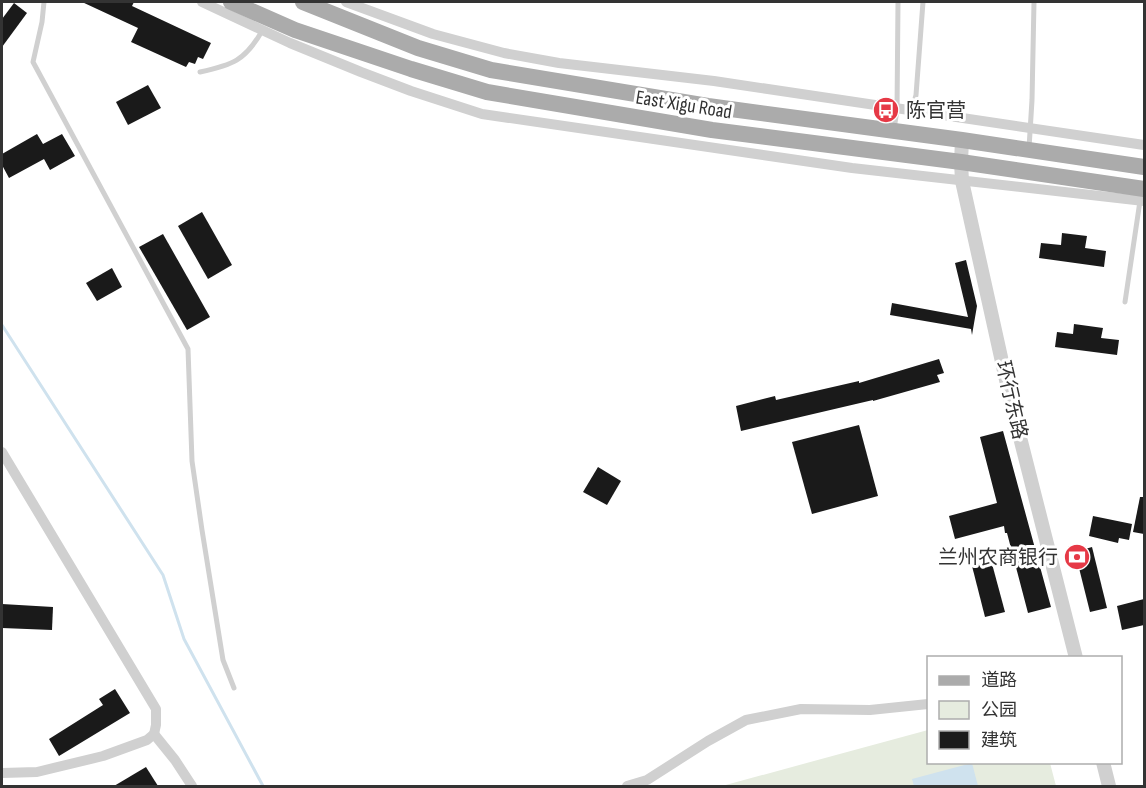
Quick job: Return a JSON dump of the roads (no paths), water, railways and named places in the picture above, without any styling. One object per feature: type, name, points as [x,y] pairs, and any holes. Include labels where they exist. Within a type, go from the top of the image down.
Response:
[{"type":"main road","name":"East Xigu Road","points":[[231,2],[265,24],[295,30],[487,92],[712,130],[961,162],[1143,197]]},
{"type":"main road","name":"East Xigu Road","points":[[303,2],[418,48],[491,69],[708,106],[1144,166]]},
{"type":"street","points":[[202,2],[265,24],[290,44],[411,91],[482,114],[840,167],[962,181],[1143,197]]},
{"type":"street","points":[[346,2],[433,34],[504,53],[559,63],[714,81],[1144,146]]},
{"type":"street","points":[[963,140],[965,119]]},
{"type":"street","name":"环行东路","points":[[963,140],[962,181],[1010,398],[1076,656]]},
{"type":"street","points":[[2,452],[156,710],[156,725],[153,734],[147,740],[103,756],[37,772],[2,773]]},
{"type":"street","points":[[627,786],[647,780],[746,720],[801,709],[870,710],[927,704]]},
{"type":"street","points":[[153,734],[175,760],[192,786]]},
{"type":"street","points":[[1104,764],[1109,786]]},
{"type":"lane","points":[[44,2],[33,62],[188,349],[192,461],[223,660],[234,688]]},
{"type":"lane","points":[[894,131],[897,110],[898,2]]},
{"type":"lane","points":[[912,112],[916,95],[923,2]]},
{"type":"lane","points":[[1029,150],[1034,2]]},
{"type":"lane","points":[[200,72],[218,68],[247,54],[265,24]]},
{"type":"lane","points":[[411,69],[418,48]]},
{"type":"lane","points":[[1125,302],[1143,197]]},
{"type":"water","points":[[972,764],[978,786],[914,786],[912,779]]},
{"type":"waterway","points":[[2,325],[163,575],[184,639],[263,786]]},
{"type":"place","name":"陈官营","points":[[886,110]]},
{"type":"place","name":"兰州农商银行","points":[[1077,557]]}]
